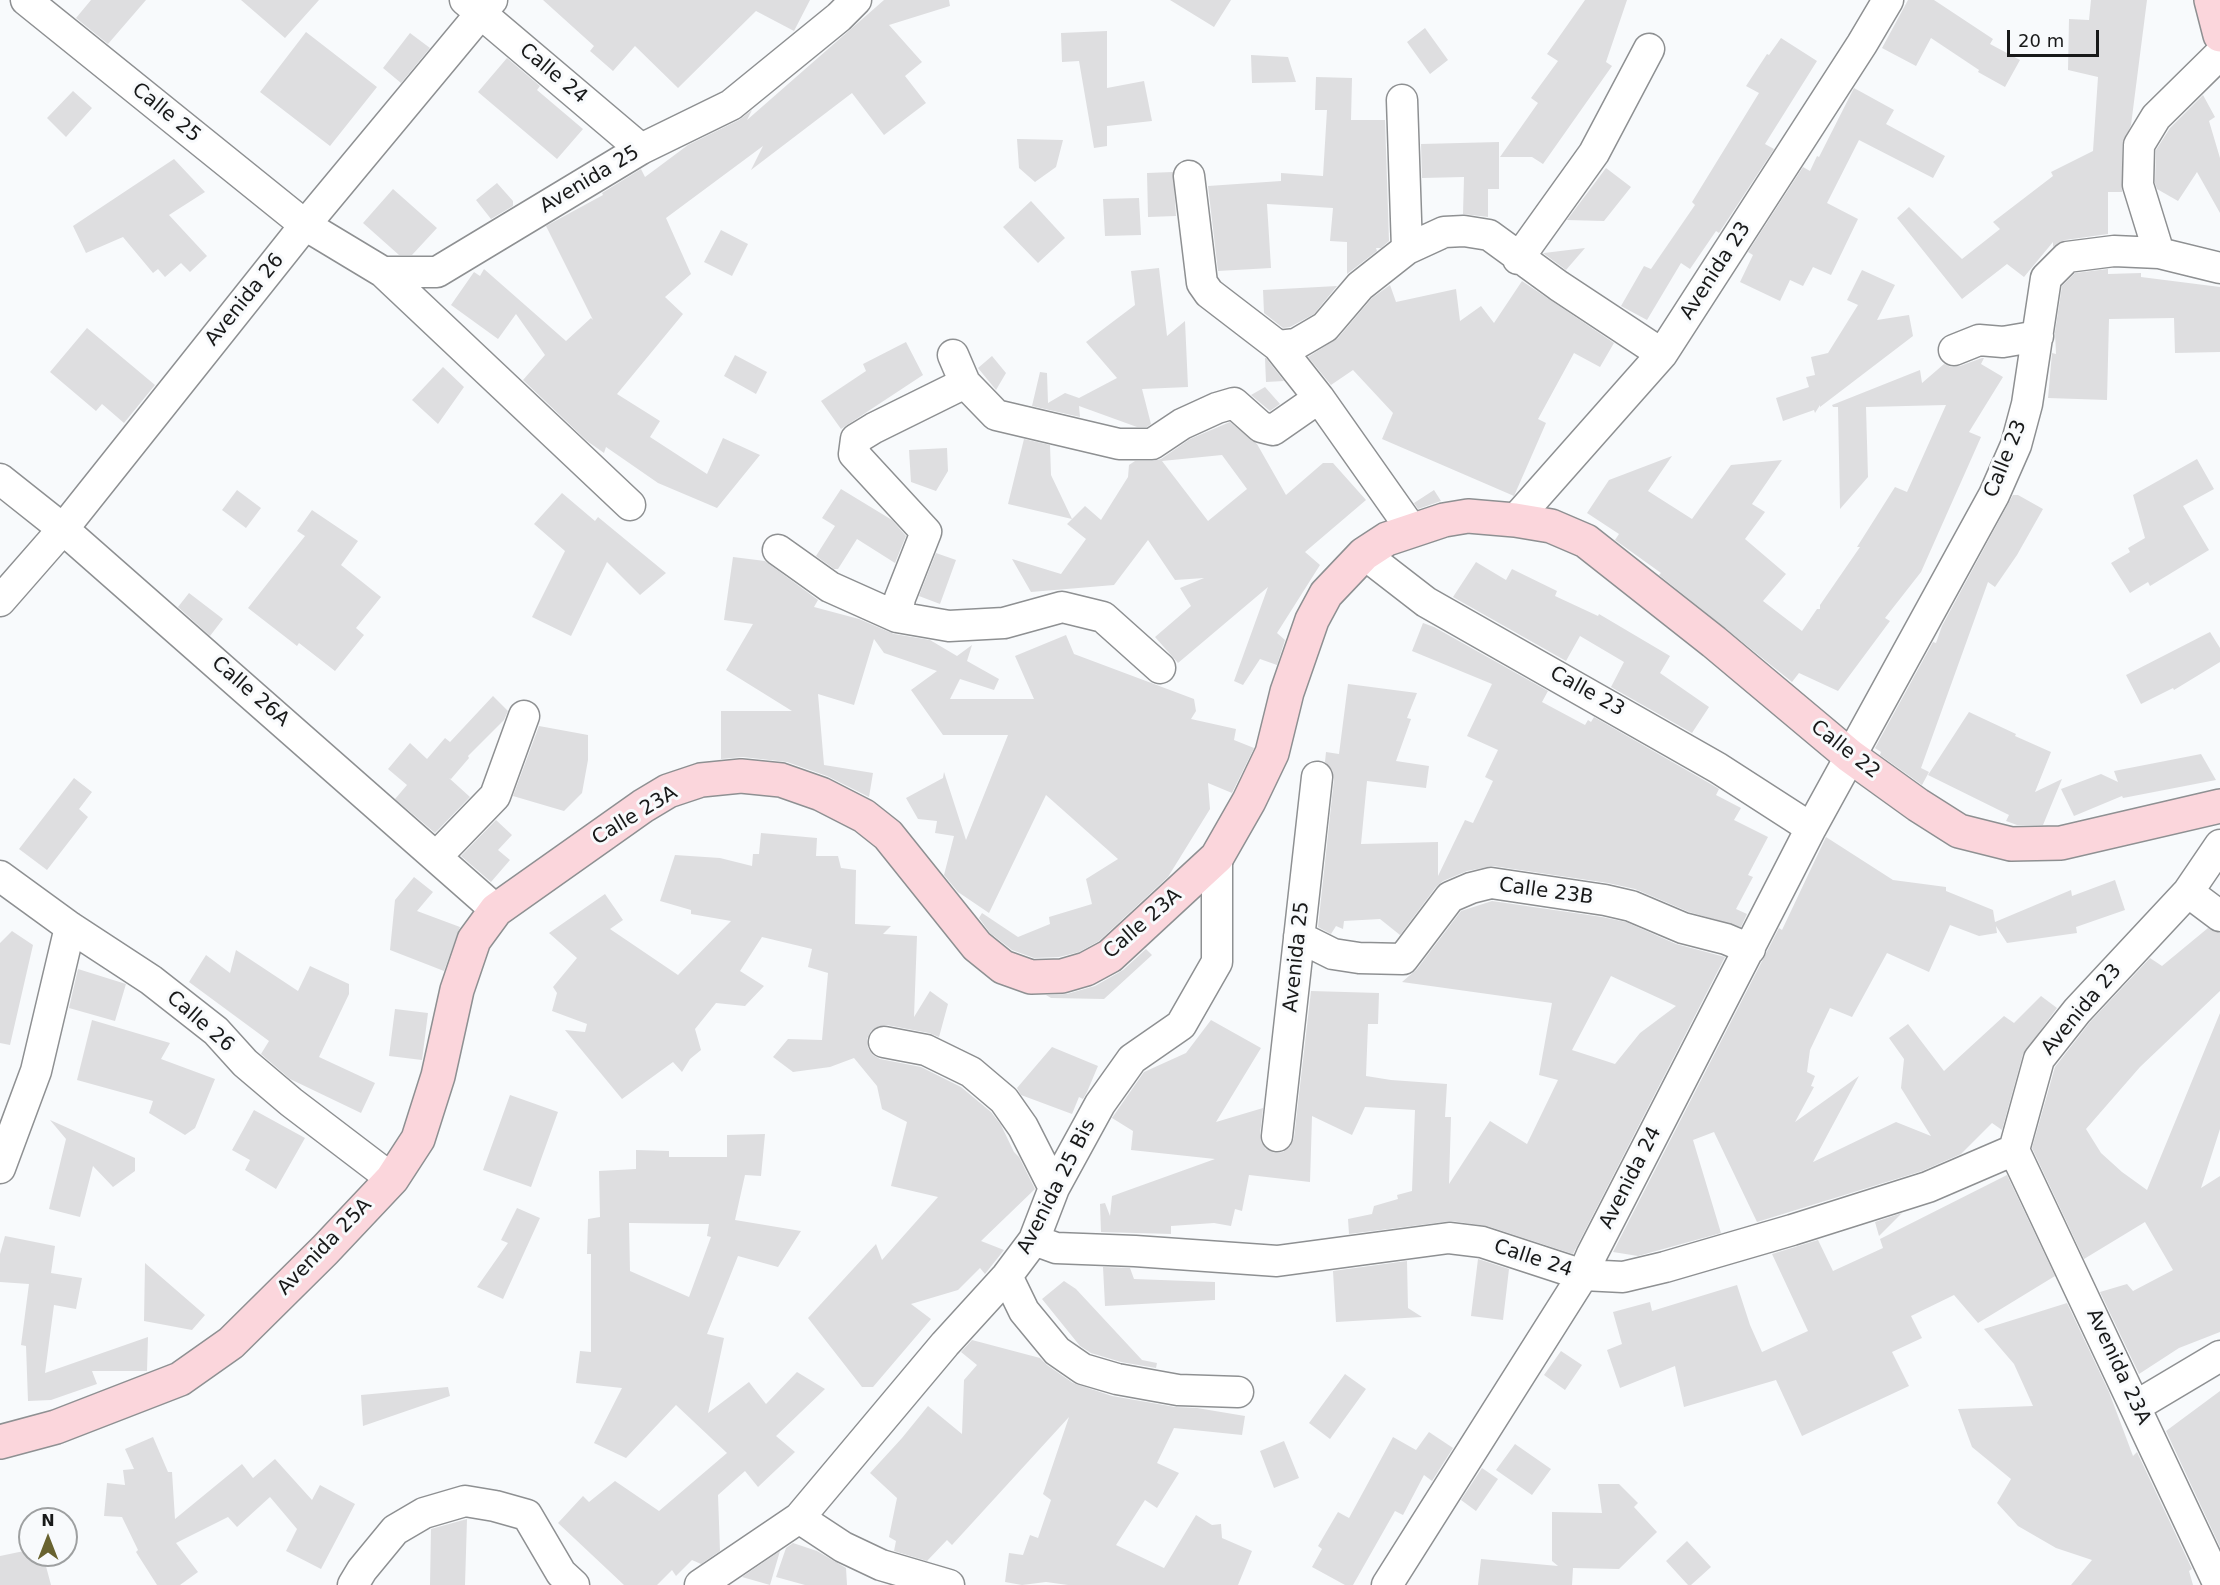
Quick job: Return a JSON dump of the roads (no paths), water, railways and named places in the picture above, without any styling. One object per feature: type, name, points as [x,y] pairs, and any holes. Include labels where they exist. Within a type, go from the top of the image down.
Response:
[{"type":"main road","points":[[2211,0],[2220,35]]},
{"type":"main road","name":"Calle 23A","points":[[496,910],[618,823],[668,791],[701,780],[741,776],[781,780],[821,794],[864,816],[888,835],[977,946],[1003,967],[1031,977],[1062,976],[1086,969],[1110,956],[1217,857],[1249,801],[1272,753],[1287,692],[1312,620],[1326,594],[1364,554],[1387,539],[1444,520],[1468,516],[1515,520]]},
{"type":"main road","name":"Calle 22","points":[[1515,520],[1551,526],[1586,541],[1714,642],[1850,756],[1918,806],[1959,831],[2011,844],[2061,843],[2220,806]]},
{"type":"main road","name":"Avenida 25A","points":[[0,1442],[56,1427],[180,1379],[231,1343],[325,1250],[392,1179],[418,1139],[438,1076],[457,990],[474,940],[496,910]]},
{"type":"street","name":"Calle 25","points":[[26,0],[305,225]]},
{"type":"street","name":"Avenida 25","points":[[383,272],[437,272],[641,149],[731,105],[839,17],[856,0]]},
{"type":"street","name":"Avenida 23","points":[[1515,520],[1662,354],[1888,0]]},
{"type":"street","name":"Avenida 26","points":[[0,601],[63,529],[479,4]]},
{"type":"street","name":"Calle 24","points":[[479,4],[641,149]]},
{"type":"street","points":[[1518,259],[1594,153],[1649,49]]},
{"type":"street","points":[[2159,253],[2138,185],[2139,145],[2156,117],[2220,54]]},
{"type":"street","points":[[1402,100],[1407,249]]},
{"type":"street","points":[[1189,176],[1202,283],[1209,294],[1278,346],[1319,398],[1412,530]]},
{"type":"street","points":[[305,225],[383,272],[630,505]]},
{"type":"street","points":[[1278,346],[1296,344],[1325,327],[1360,286],[1407,249],[1444,232],[1464,231],[1489,235],[1518,259],[1662,354]]},
{"type":"street","name":"Calle 23","points":[[1850,756],[1994,495],[2016,445],[2027,404],[2046,278],[2067,257],[2114,251],[2159,253],[2220,268]]},
{"type":"street","points":[[1954,350],[1979,340],[2003,342],[2038,336]]},
{"type":"street","points":[[953,355],[965,383],[996,415],[1119,444],[1152,444],[1182,424],[1234,403],[1261,427],[1273,430],[1319,398]]},
{"type":"street","points":[[897,617],[900,598],[926,532],[854,454],[856,439],[965,383]]},
{"type":"street","name":"Calle 26A","points":[[0,479],[63,529],[496,910]]},
{"type":"street","points":[[778,550],[830,587],[897,617],[949,626],[1004,623],[1062,607],[1103,617],[1160,668]]},
{"type":"street","name":"Calle 23","points":[[1364,554],[1426,602],[1718,768],[1811,828]]},
{"type":"street","points":[[437,856],[495,796],[524,716]]},
{"type":"street","name":"Avenida 24","points":[[1386,1585],[1583,1275],[1850,756]]},
{"type":"street","name":"Avenida 25","points":[[1277,1136],[1317,777]]},
{"type":"street","points":[[2220,845],[2188,892],[2220,916]]},
{"type":"street","name":"Avenida 25 Bis","points":[[799,1518],[945,1344],[1007,1276],[1034,1240],[1054,1188],[1100,1104],[1132,1059],[1181,1025],[1217,962],[1217,857]]},
{"type":"street","name":"Calle 26","points":[[0,876],[70,927],[151,980],[216,1031],[245,1063],[291,1102],[392,1179]]},
{"type":"street","name":"Calle 23B","points":[[1299,937],[1333,954],[1359,958],[1403,959],[1450,897],[1491,883],[1631,906],[1683,928],[1726,939],[1750,949]]},
{"type":"street","name":"Avenida 23","points":[[2014,1150],[2039,1059],[2077,1011],[2188,892]]},
{"type":"street","points":[[0,1168],[36,1071],[70,927]]},
{"type":"street","points":[[884,1042],[926,1050],[971,1072],[1004,1100],[1023,1127],[1054,1188]]},
{"type":"street","name":"Calle 24","points":[[1034,1240],[1056,1248],[1277,1261],[1449,1238],[1482,1242],[1583,1275],[1623,1277],[1826,1220],[1928,1187],[2014,1150]]},
{"type":"street","name":"Avenida 23A","points":[[2014,1150],[2219,1585]]},
{"type":"street","points":[[1007,1276],[1024,1311],[1057,1351],[1083,1369],[1117,1379],[1178,1390],[1238,1392]]},
{"type":"street","points":[[2136,1406],[2220,1356]]},
{"type":"street","points":[[353,1585],[362,1570],[395,1530],[424,1513],[465,1501],[527,1515],[561,1573],[574,1585]]},
{"type":"street","points":[[700,1585],[799,1518],[843,1547],[880,1565],[949,1585]]}]
